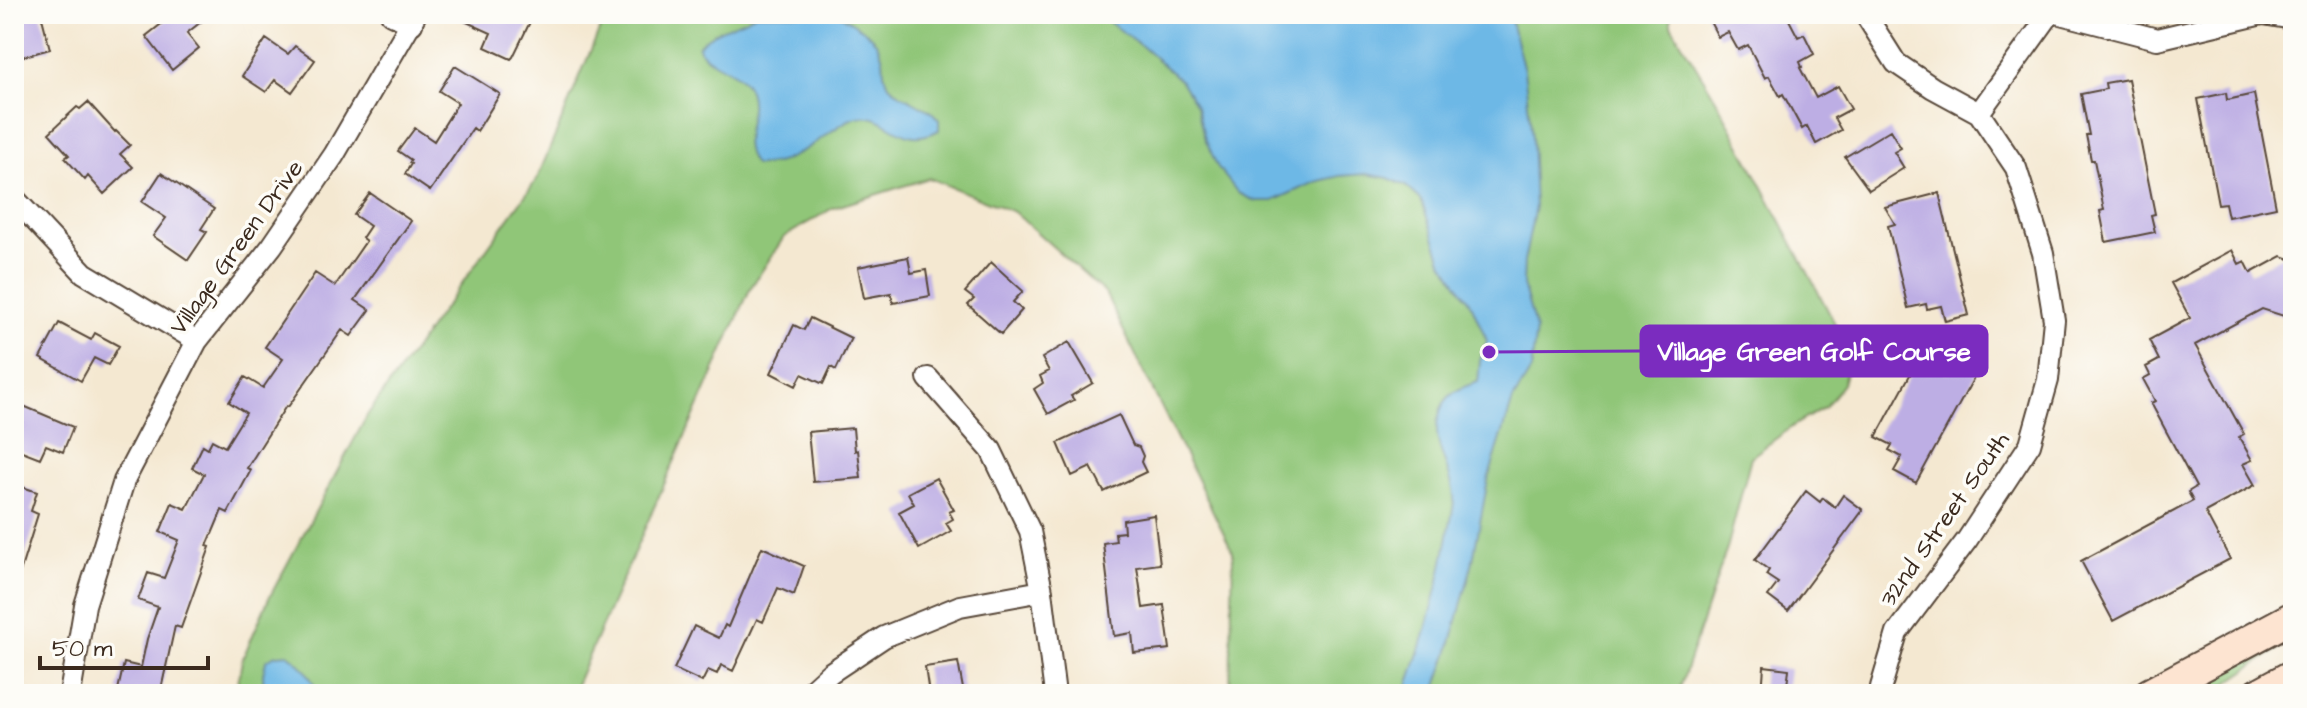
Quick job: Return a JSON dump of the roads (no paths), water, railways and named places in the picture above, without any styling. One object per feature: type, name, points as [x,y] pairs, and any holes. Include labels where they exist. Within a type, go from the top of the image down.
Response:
[{"type":"street","name":"Village Green Drive","points":[[70,694],[85,605],[124,481],[197,341],[272,246],[325,168],[414,19],[391,14]]},
{"type":"street","name":"32nd Street South","points":[[1865,14],[1896,63],[1979,113],[2016,168],[2043,253],[2054,320],[2048,380],[2030,444],[1967,540],[1897,633],[1881,694]]},
{"type":"street","points":[[1979,113],[2050,14]]},
{"type":"street","points":[[2060,14],[2157,39],[2263,14],[2293,19]]},
{"type":"street","points":[[14,198],[84,273],[197,341]]},
{"type":"street","points":[[928,378],[991,450],[1030,531],[1042,591],[1055,694]]},
{"type":"street","points":[[807,694],[830,673],[884,637],[960,606],[1042,591]]},
{"type":"street","points":[[2149,694],[2293,617]]},
{"type":"street","points":[[2258,694],[2293,675]]},
{"type":"water","points":[[756,14],[839,14],[877,43],[889,85],[932,112],[939,120],[939,130],[914,136],[904,134],[878,119],[858,117],[844,122],[805,150],[785,160],[754,165],[746,146],[751,110],[749,91],[739,77],[709,59],[698,47],[716,32]]},
{"type":"water","points":[[1098,14],[1509,14],[1524,70],[1532,137],[1535,207],[1524,262],[1523,285],[1536,330],[1531,370],[1513,400],[1488,480],[1472,565],[1434,694],[1405,694],[1425,635],[1453,507],[1453,488],[1437,436],[1437,426],[1441,408],[1449,397],[1459,389],[1478,382],[1480,361],[1487,341],[1472,306],[1442,260],[1421,200],[1406,186],[1388,178],[1366,174],[1315,182],[1273,201],[1255,201],[1238,193],[1217,166],[1204,136],[1197,107],[1181,81],[1143,47]]},
{"type":"water","points":[[288,654],[306,671],[318,694],[264,694],[266,661],[275,655]]},
{"type":"place","name":"Village Green Golf Course","points":[[1489,352]]}]
